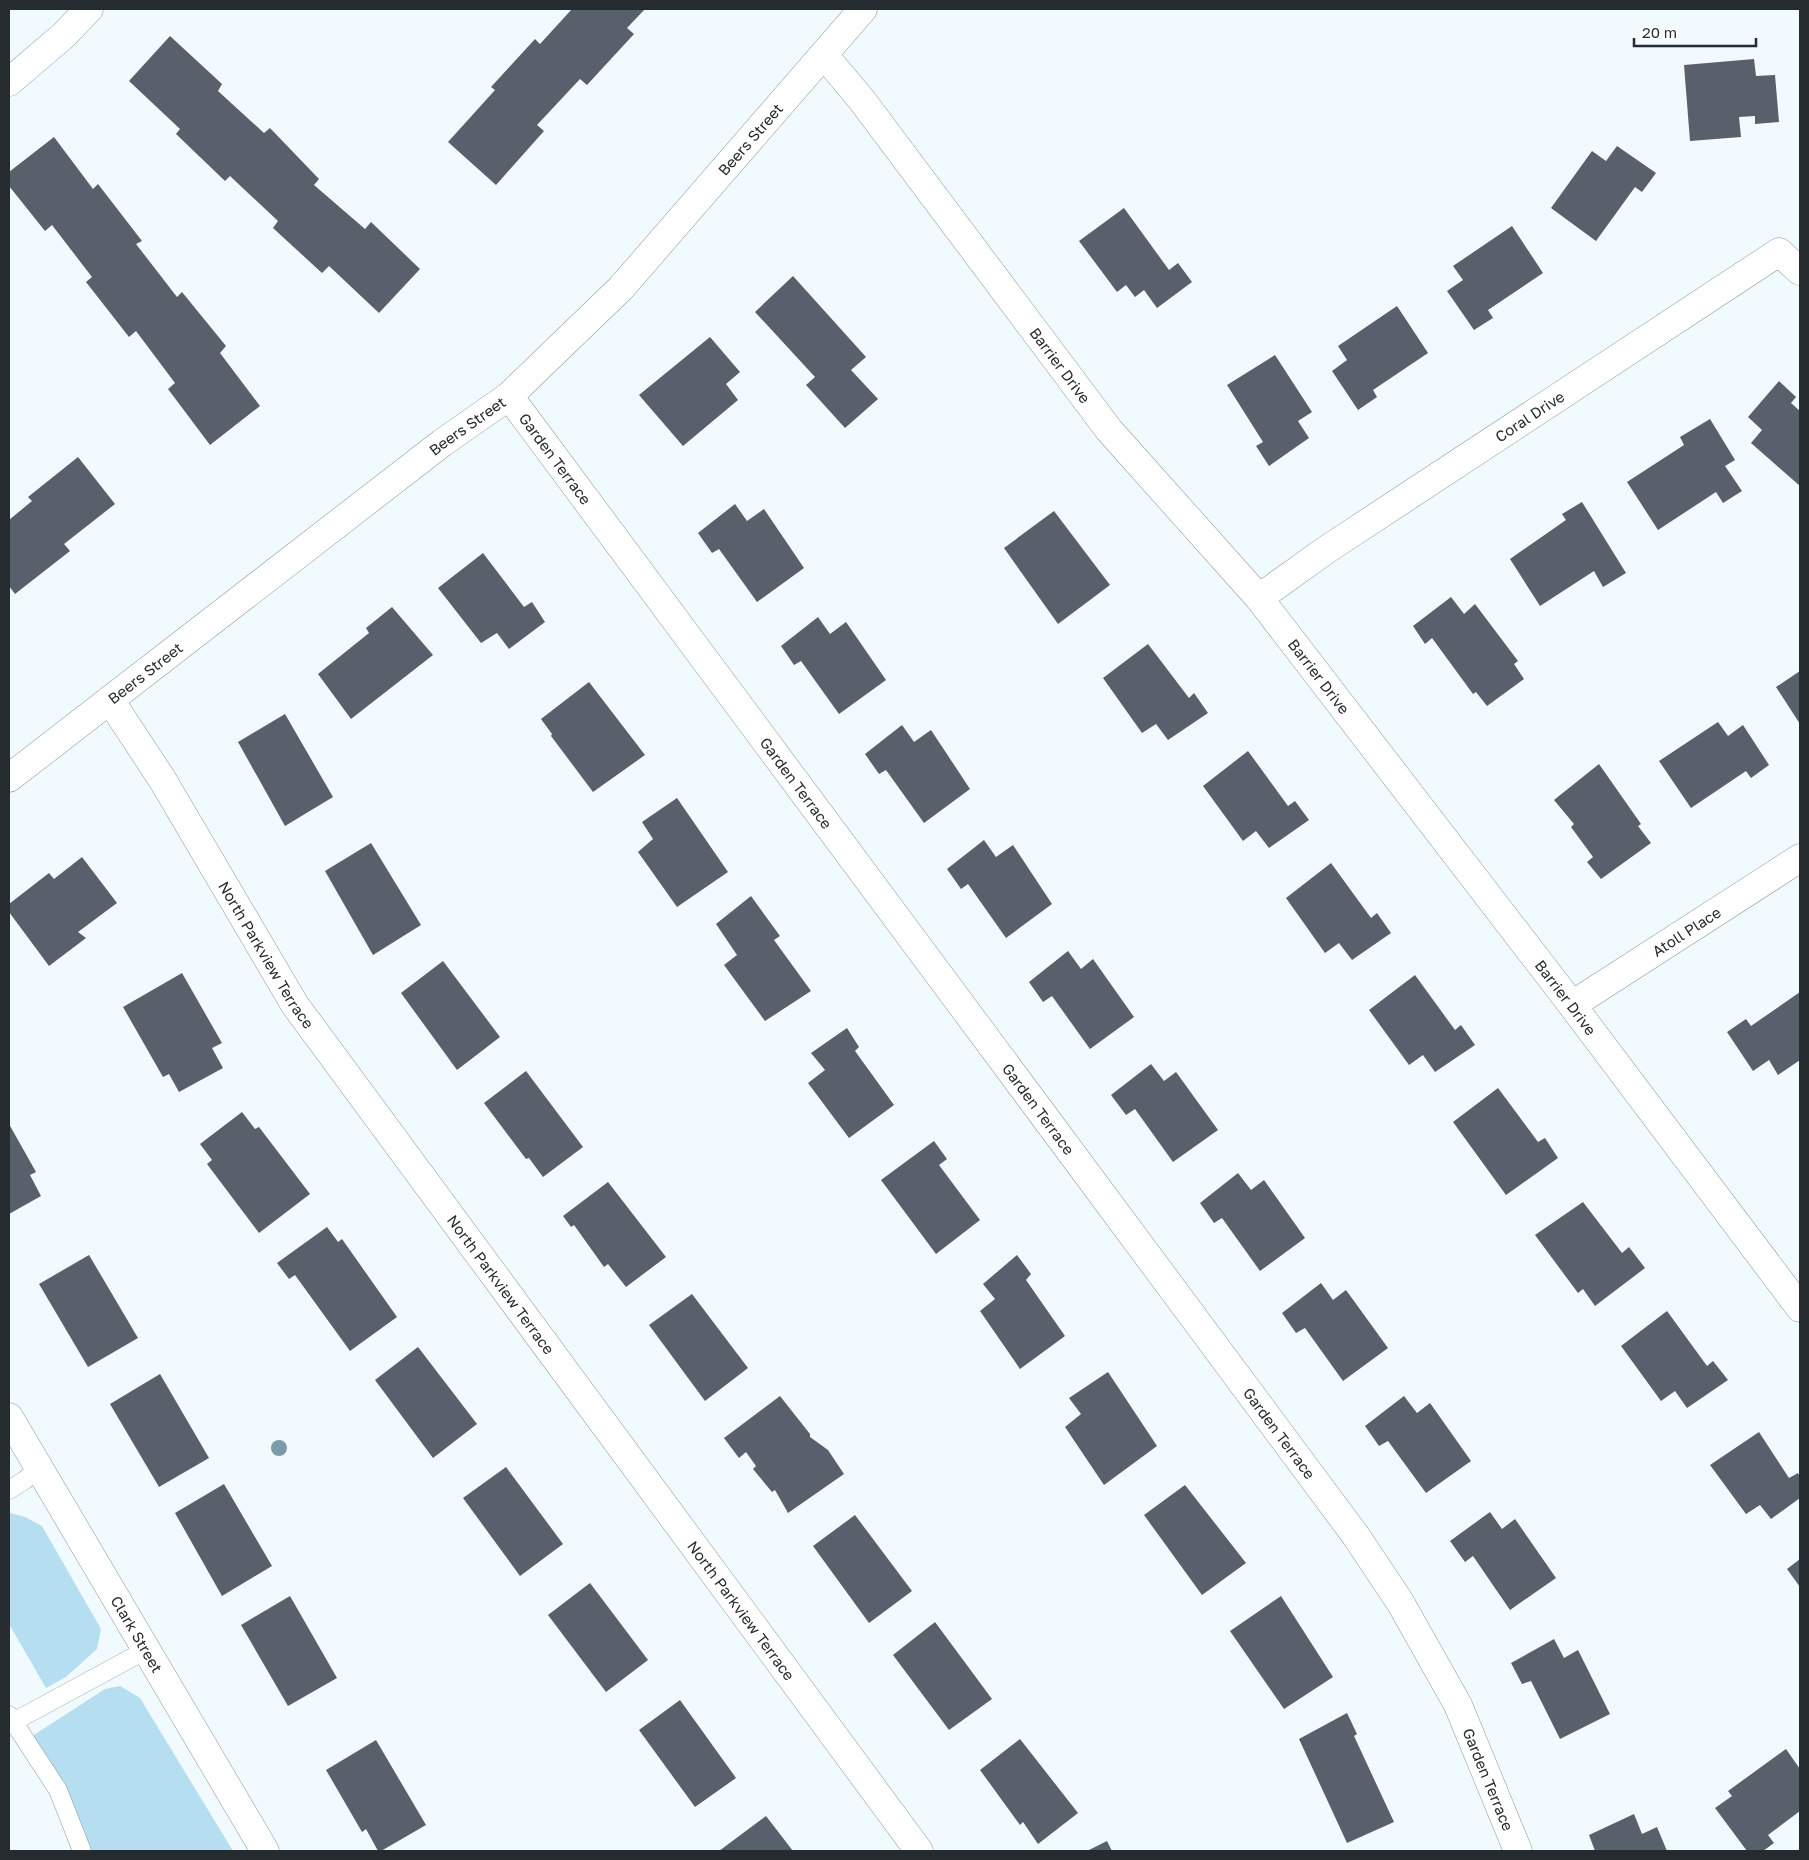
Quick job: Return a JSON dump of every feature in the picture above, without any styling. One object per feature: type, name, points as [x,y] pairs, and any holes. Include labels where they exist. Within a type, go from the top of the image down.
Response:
[{"type":"street","points":[[9,82],[64,35],[89,9]]},
{"type":"street","name":"Beers Street","points":[[9,778],[435,449],[509,396],[621,288],[864,9]]},
{"type":"street","name":"Barrier Drive","points":[[824,55],[867,106],[1109,430],[1259,598],[1572,1005],[1800,1308]]},
{"type":"street","name":"Coral Drive","points":[[1259,598],[1334,545],[1779,252],[1800,271]]},
{"type":"street","name":"Garden Terrace","points":[[509,396],[1356,1536],[1400,1602],[1458,1705],[1518,1851]]},
{"type":"street","name":"North Parkview Terrace","points":[[110,700],[162,779],[295,1005],[919,1851]]},
{"type":"street","name":"Atoll Place","points":[[1572,1005],[1800,858]]},
{"type":"street","name":"Clark Street","points":[[9,1417],[265,1851]]},
{"type":"lane","points":[[9,1490],[39,1468]]},
{"type":"lane","points":[[82,1851],[58,1790],[11,1719],[146,1650]]},
{"type":"shaded area","points":[[10,1513],[25,1517],[42,1526],[101,1629],[97,1649],[66,1677],[46,1688],[9,1624]]},
{"type":"shaded area","points":[[120,1686],[140,1698],[233,1851],[84,1851],[20,1744],[105,1689]]},
{"type":"building","points":[[572,9],[645,9],[627,28],[634,34],[587,85],[580,79],[537,125],[544,131],[496,185],[448,142],[495,90],[491,87],[535,39],[540,44]]},
{"type":"building","points":[[170,36],[222,84],[218,91],[264,133],[270,128],[319,179],[314,185],[365,229],[371,222],[420,269],[379,313],[329,266],[322,273],[273,228],[278,221],[230,176],[225,181],[176,134],[180,129],[129,81]]},
{"type":"building","points":[[1754,59],[1756,76],[1775,75],[1779,122],[1755,124],[1755,116],[1739,117],[1741,137],[1690,141],[1684,65]]},
{"type":"building","points":[[54,137],[93,189],[98,184],[142,241],[136,244],[177,297],[182,292],[226,346],[220,353],[260,406],[210,445],[168,389],[175,383],[136,331],[129,337],[86,282],[92,277],[52,225],[45,231],[9,186],[9,172]]},
{"type":"building","points":[[1617,146],[1656,173],[1642,192],[1635,187],[1596,241],[1551,208],[1592,151],[1606,161]]},
{"type":"building","points":[[1124,208],[1169,270],[1178,263],[1192,282],[1157,308],[1144,290],[1135,297],[1126,285],[1117,292],[1079,241]]},
{"type":"building","points":[[1512,226],[1543,273],[1488,310],[1493,318],[1474,330],[1447,291],[1463,280],[1453,266]]},
{"type":"building","points":[[793,276],[866,357],[851,370],[878,399],[845,428],[806,385],[815,377],[755,312]]},
{"type":"building","points":[[1397,306],[1428,353],[1373,390],[1377,397],[1358,410],[1332,371],[1347,360],[1338,346]]},
{"type":"building","points":[[710,337],[740,372],[726,384],[738,400],[683,446],[639,395]]},
{"type":"building","points":[[1275,355],[1312,412],[1298,421],[1309,438],[1269,466],[1256,446],[1263,442],[1227,385]]},
{"type":"building","points":[[1779,381],[1796,397],[1791,403],[1800,411],[1800,486],[1751,443],[1762,430],[1748,417]]},
{"type":"building","points":[[1710,419],[1735,460],[1725,466],[1742,491],[1723,503],[1716,492],[1658,530],[1627,482],[1684,445],[1680,437]]},
{"type":"building","points":[[78,457],[115,504],[64,544],[70,551],[15,594],[9,586],[9,520],[32,501],[28,497]]},
{"type":"building","points":[[1582,502],[1626,573],[1603,587],[1594,571],[1540,606],[1510,559],[1566,520],[1562,514]]},
{"type":"building","points":[[735,504],[747,521],[764,509],[804,568],[757,602],[719,549],[712,553],[698,533]]},
{"type":"building","points":[[1054,511],[1110,585],[1058,624],[1004,548]]},
{"type":"building","points":[[483,553],[524,607],[532,602],[545,622],[509,649],[497,633],[481,643],[438,588]]},
{"type":"building","points":[[1451,597],[1464,614],[1475,604],[1518,661],[1514,664],[1524,679],[1487,706],[1476,692],[1473,694],[1432,638],[1425,644],[1413,626]]},
{"type":"building","points":[[392,607],[433,655],[351,719],[318,674],[369,633],[366,628]]},
{"type":"building","points":[[818,617],[830,634],[846,622],[886,680],[839,714],[801,661],[794,665],[781,646]]},
{"type":"building","points":[[1148,644],[1189,698],[1194,693],[1208,713],[1168,740],[1156,724],[1142,733],[1103,678]]},
{"type":"building","points":[[1800,671],[1800,724],[1776,687]]},
{"type":"building","points":[[589,682],[645,755],[593,792],[551,736],[552,734],[541,719]]},
{"type":"building","points":[[285,714],[333,797],[285,826],[238,742]]},
{"type":"building","points":[[1718,722],[1728,736],[1743,725],[1769,765],[1751,778],[1746,771],[1691,808],[1659,761]]},
{"type":"building","points":[[902,725],[914,742],[931,730],[970,789],[924,823],[886,770],[879,774],[865,754]]},
{"type":"building","points":[[1248,751],[1288,806],[1295,801],[1309,820],[1269,848],[1256,831],[1243,841],[1203,786]]},
{"type":"building","points":[[1599,764],[1641,824],[1638,826],[1651,843],[1601,879],[1587,862],[1593,857],[1571,827],[1574,824],[1554,800]]},
{"type":"building","points":[[677,798],[728,872],[677,907],[638,852],[653,839],[642,822]]},
{"type":"building","points":[[984,840],[996,857],[1013,845],[1052,904],[1006,938],[968,884],[961,889],[947,869]]},
{"type":"building","points":[[371,843],[421,925],[373,955],[325,871]]},
{"type":"building","points":[[82,857],[117,903],[78,932],[86,938],[49,966],[9,912],[9,904],[49,873],[54,879]]},
{"type":"building","points":[[1331,863],[1371,918],[1377,913],[1391,933],[1352,960],[1339,943],[1325,953],[1286,898]]},
{"type":"building","points":[[751,896],[780,936],[774,940],[811,991],[765,1021],[724,965],[737,955],[716,924]]},
{"type":"building","points":[[1068,951],[1081,969],[1093,959],[1134,1017],[1090,1049],[1052,996],[1043,1002],[1029,982]]},
{"type":"building","points":[[443,961],[500,1037],[457,1070],[401,993]]},
{"type":"building","points":[[182,973],[222,1043],[212,1048],[223,1068],[179,1092],[169,1074],[163,1077],[123,1007]]},
{"type":"building","points":[[1415,975],[1455,1030],[1461,1025],[1475,1045],[1435,1072],[1423,1055],[1409,1065],[1369,1010]]},
{"type":"building","points":[[1800,992],[1800,1060],[1778,1075],[1769,1060],[1753,1071],[1727,1032],[1746,1019],[1751,1026]]},
{"type":"building","points":[[847,1028],[859,1047],[855,1051],[894,1105],[849,1138],[808,1083],[825,1070],[811,1053]]},
{"type":"building","points":[[1151,1064],[1164,1081],[1176,1072],[1218,1130],[1173,1162],[1135,1109],[1126,1115],[1111,1095]]},
{"type":"building","points":[[526,1071],[583,1147],[543,1177],[529,1158],[526,1159],[484,1103]]},
{"type":"building","points":[[1498,1088],[1538,1142],[1545,1138],[1558,1158],[1506,1195],[1453,1122]]},
{"type":"building","points":[[242,1112],[255,1129],[259,1127],[310,1194],[259,1233],[207,1164],[212,1160],[200,1144]]},
{"type":"building","points":[[9,1124],[36,1172],[30,1175],[41,1196],[9,1214]]},
{"type":"building","points":[[934,1141],[947,1159],[939,1165],[980,1220],[936,1254],[881,1180]]},
{"type":"building","points":[[1238,1173],[1251,1190],[1264,1180],[1305,1238],[1260,1271],[1222,1218],[1214,1223],[1200,1203]]},
{"type":"building","points":[[608,1182],[666,1257],[626,1287],[608,1264],[604,1267],[574,1225],[571,1227],[563,1216]]},
{"type":"building","points":[[1583,1202],[1622,1253],[1629,1247],[1645,1268],[1595,1306],[1583,1289],[1578,1293],[1535,1235]]},
{"type":"building","points":[[327,1227],[338,1242],[342,1239],[397,1317],[350,1351],[295,1275],[289,1279],[277,1263]]},
{"type":"building","points":[[89,1255],[138,1338],[88,1367],[39,1284]]},
{"type":"building","points":[[1017,1255],[1031,1274],[1026,1280],[1065,1336],[1020,1369],[980,1311],[995,1299],[983,1284]]},
{"type":"building","points":[[1321,1283],[1333,1300],[1346,1290],[1388,1348],[1343,1381],[1305,1328],[1296,1333],[1282,1313]]},
{"type":"building","points":[[692,1294],[748,1368],[705,1401],[649,1325]]},
{"type":"building","points":[[1667,1311],[1707,1366],[1713,1361],[1728,1380],[1687,1408],[1675,1391],[1661,1401],[1621,1346]]},
{"type":"building","points":[[418,1347],[477,1424],[433,1458],[375,1380]]},
{"type":"building","points":[[1108,1372],[1157,1446],[1104,1485],[1065,1427],[1081,1414],[1069,1398]]},
{"type":"building","points":[[160,1374],[209,1458],[159,1487],[110,1404]]},
{"type":"building","points":[[780,1396],[810,1434],[810,1437],[828,1450],[844,1474],[788,1513],[775,1490],[772,1492],[753,1469],[756,1466],[746,1452],[739,1458],[724,1438]]},
{"type":"building","points":[[1404,1396],[1417,1413],[1430,1403],[1471,1461],[1426,1493],[1388,1441],[1379,1446],[1365,1426]]},
{"type":"building","points":[[1759,1432],[1789,1478],[1798,1473],[1800,1477],[1800,1498],[1771,1519],[1760,1505],[1746,1514],[1710,1465]]},
{"type":"building","points":[[506,1467],[563,1544],[520,1576],[463,1498]]},
{"type":"building","points":[[224,1484],[272,1566],[222,1596],[175,1513]]},
{"type":"building","points":[[1185,1485],[1246,1563],[1202,1595],[1144,1515]]},
{"type":"building","points":[[1490,1512],[1502,1529],[1515,1519],[1556,1578],[1510,1610],[1473,1556],[1465,1562],[1450,1541]]},
{"type":"building","points":[[855,1515],[912,1591],[869,1623],[813,1546]]},
{"type":"building","points":[[1800,1559],[1800,1587],[1787,1569]]},
{"type":"building","points":[[590,1583],[648,1660],[606,1692],[548,1615]]},
{"type":"building","points":[[290,1596],[337,1678],[288,1706],[241,1625]]},
{"type":"building","points":[[1281,1596],[1333,1677],[1284,1709],[1230,1631]]},
{"type":"building","points":[[935,1622],[992,1699],[949,1730],[893,1655]]},
{"type":"building","points":[[1554,1639],[1564,1658],[1578,1650],[1610,1714],[1560,1739],[1531,1681],[1522,1684],[1511,1663]]},
{"type":"building","points":[[680,1700],[736,1778],[695,1807],[639,1730]]},
{"type":"building","points":[[1347,1713],[1357,1734],[1354,1736],[1394,1822],[1347,1843],[1299,1739]]},
{"type":"building","points":[[1020,1739],[1078,1813],[1038,1844],[1023,1822],[1020,1825],[980,1770]]},
{"type":"building","points":[[376,1740],[426,1825],[381,1851],[378,1851],[366,1829],[362,1832],[326,1770]]},
{"type":"building","points":[[1786,1749],[1800,1769],[1800,1811],[1768,1835],[1774,1843],[1763,1851],[1747,1851],[1715,1808],[1732,1796],[1728,1791]]},
{"type":"building","points":[[1634,1814],[1642,1834],[1657,1827],[1667,1851],[1595,1851],[1589,1835]]},
{"type":"building","points":[[766,1816],[793,1851],[719,1851]]},
{"type":"building","points":[[1107,1841],[1112,1851],[1087,1851]]}]
